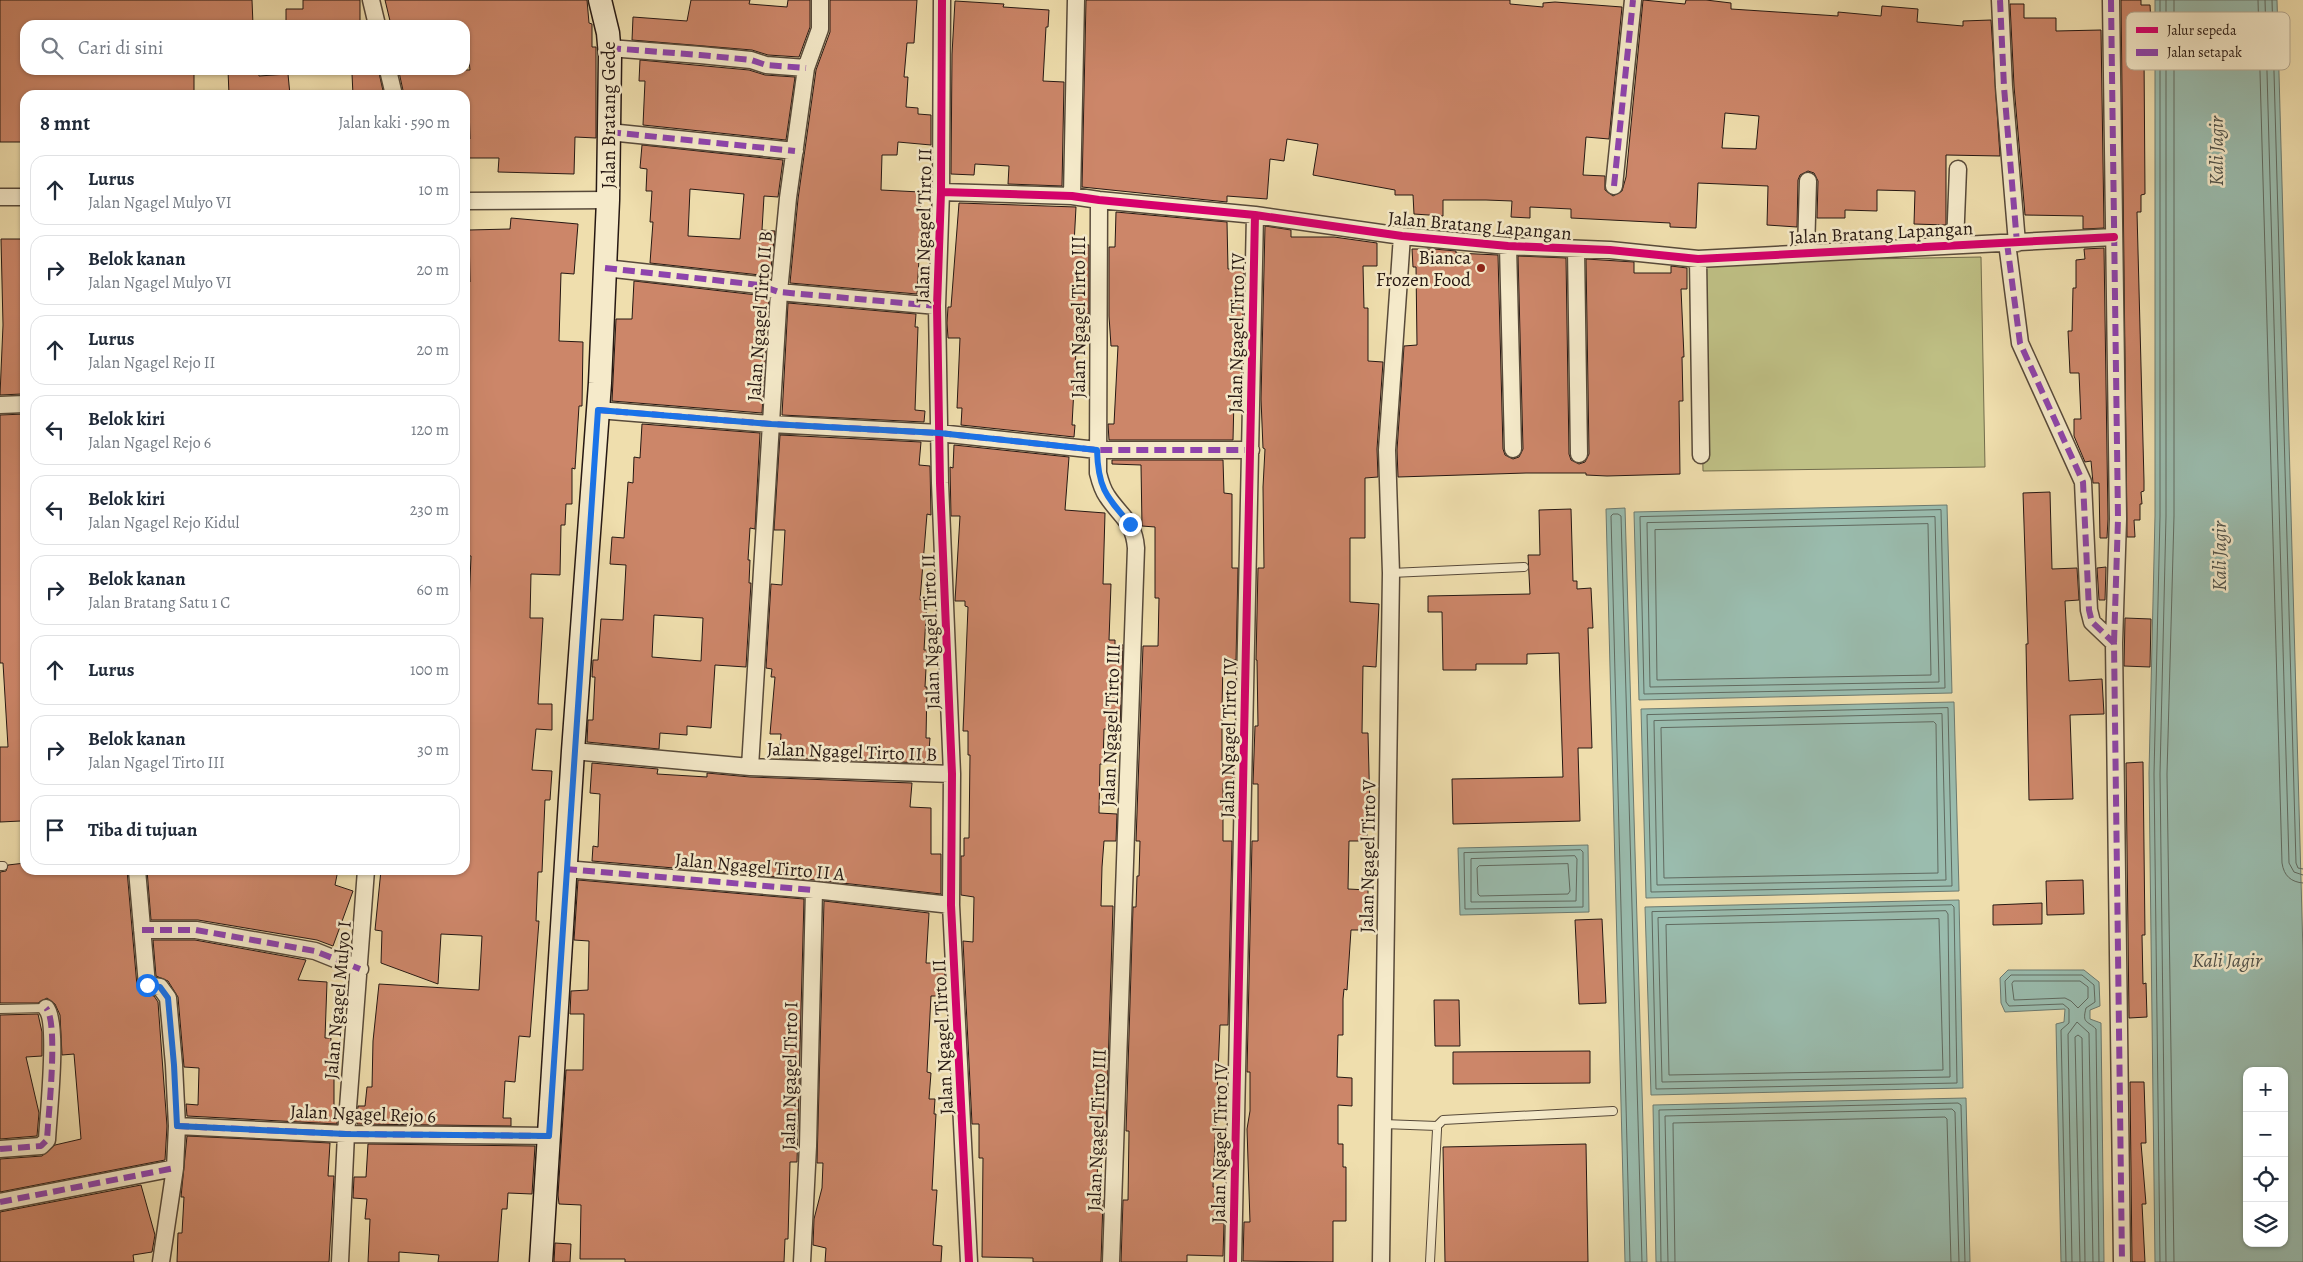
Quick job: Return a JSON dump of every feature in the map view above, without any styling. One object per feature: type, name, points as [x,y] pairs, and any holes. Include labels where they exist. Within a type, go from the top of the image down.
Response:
[{"type":"main road","name":"Jalan Bratang Gede","points":[[541,1262],[565,869],[598,410],[605,268],[610,48],[600,0]]},
{"type":"street","points":[[371,0],[376,20]]},
{"type":"street","name":"Jalan Ngagel Tirto II B","points":[[750,767],[779,292],[788,198],[806,68],[820,29],[820,0]]},
{"type":"street","name":"Jalan Ngagel Tirto II","points":[[942,0],[941,192],[937,306],[939,433],[952,774],[951,905],[969,1262]]},
{"type":"street","points":[[1072,196],[1076,0]]},
{"type":"street","points":[[1614,186],[1633,0]]},
{"type":"street","points":[[2000,0],[2012,243],[2020,342],[2083,482],[2089,610],[2092,622],[2114,643]]},
{"type":"street","points":[[2111,0],[2118,519],[2114,643],[2122,1262]]},
{"type":"street","points":[[610,48],[700,54],[752,60],[766,65],[806,68]]},
{"type":"street","points":[[389,75],[393,90]]},
{"type":"street","points":[[609,132],[795,151]]},
{"type":"street","points":[[1955,244],[1958,169]]},
{"type":"street","points":[[1806,252],[1808,180]]},
{"type":"street","name":"Jalan Bratang Lapangan","points":[[941,192],[1072,196],[1255,215],[1402,236],[1508,246],[1698,258],[1955,244],[2012,243],[2114,236]]},
{"type":"street","points":[[0,197],[20,197]]},
{"type":"street","points":[[470,201],[608,200]]},
{"type":"street","name":"Jalan Ngagel Tirto III","points":[[1099,200],[1098,473],[1107,496],[1135,533],[1136,548],[1111,1262]]},
{"type":"street","name":"Jalan Ngagel Tirto IV","points":[[1233,1262],[1255,215]]},
{"type":"street","name":"Jalan Ngagel Tirto V","points":[[1381,1262],[1391,573],[1387,450],[1402,236]]},
{"type":"street","points":[[1508,246],[1513,449]]},
{"type":"street","points":[[1576,249],[1579,454]]},
{"type":"street","points":[[1698,258],[1701,455]]},
{"type":"street","points":[[605,268],[759,285],[779,292],[937,306]]},
{"type":"street","points":[[0,405],[20,404]]},
{"type":"street","points":[[598,410],[771,424],[939,433],[1097,450],[1251,450]]},
{"type":"street","name":"Jalan Ngagel Tirto II B","points":[[573,751],[750,767],[952,774]]},
{"type":"street","name":"Jalan Ngagel Tirto II A","points":[[565,869],[814,890],[951,905]]},
{"type":"street","points":[[137,875],[147,985],[160,987],[168,998],[174,1065],[177,1126],[175,1168],[161,1262]]},
{"type":"street","name":"Jalan Ngagel Mulyo I","points":[[340,1262],[346,1134],[366,875]]},
{"type":"street","name":"Jalan Ngagel Tirto I","points":[[802,1262],[808,1146],[814,890]]},
{"type":"street","points":[[142,930],[196,930],[315,951],[360,969]]},
{"type":"street","points":[[0,1149],[41,1146],[47,1140],[52,1038],[51,1016],[46,1008]]},
{"type":"street","name":"Jalan Ngagel Rejo 6","points":[[177,1126],[346,1134],[549,1136]]},
{"type":"street","points":[[0,1202],[175,1168]]},
{"type":"lane","points":[[1391,573],[1524,567]]},
{"type":"lane","points":[[0,1009],[46,1008]]},
{"type":"lane","points":[[1430,1262],[1438,1126],[1443,1120],[1613,1111]]},
{"type":"lane","points":[[1383,1124],[1438,1126]]},
{"type":"green space","points":[[1981,257],[1985,467],[1703,471],[1699,262]]},
{"type":"water","name":"Kali Jagir","points":[[2155,0],[2277,0],[2277,12],[2155,12]]},
{"type":"water","name":"Kali Jagir","points":[[2155,70],[2279,70],[2303,953],[2303,1262],[2155,1262],[2149,773],[2155,516]]},
{"type":"water","points":[[1947,505],[1952,693],[1639,700],[1634,512]]},
{"type":"water","points":[[1625,508],[1647,1262],[1625,1262],[1606,509]]},
{"type":"water","points":[[1954,702],[1959,891],[1646,898],[1641,709]]},
{"type":"water","points":[[1588,845],[1589,912],[1460,915],[1458,848]]},
{"type":"water","points":[[1959,900],[1963,1088],[1651,1095],[1645,907]]},
{"type":"water","points":[[2008,970],[2084,970],[2099,982],[2100,1006],[2090,1010],[2090,1019],[2101,1023],[2104,1262],[2061,1262],[2056,1024],[2064,1022],[2065,1009],[2005,1012],[2001,1003],[2000,978]]},
{"type":"water","points":[[1966,1098],[1970,1262],[1656,1262],[1653,1105]]},
{"type":"building","points":[[0,0],[252,0],[253,20],[20,20],[20,75],[194,75],[194,90],[20,90],[20,142],[0,142]]},
{"type":"building","points":[[303,0],[360,0],[360,20],[286,20],[286,9],[303,9]]},
{"type":"building","points":[[385,0],[587,0],[589,23],[592,24],[592,47],[596,47],[596,138],[575,137],[574,174],[498,172],[499,158],[470,158],[470,90],[403,90],[400,75],[470,75],[470,20],[390,20]]},
{"type":"building","points":[[691,0],[750,0],[749,4],[787,7],[788,0],[810,0],[810,27],[799,57],[768,55],[752,50],[632,40],[633,17],[687,21]]},
{"type":"building","points":[[830,0],[917,0],[914,43],[907,43],[904,77],[908,77],[906,107],[918,108],[918,114],[931,115],[931,145],[898,142],[897,155],[882,155],[881,190],[920,192],[921,223],[917,294],[790,283],[798,199],[816,70],[830,32]]},
{"type":"building","points":[[1086,0],[1510,0],[1510,4],[1543,7],[1543,3],[1555,2],[1622,7],[1609,139],[1586,137],[1583,175],[1605,176],[1605,190],[1613,196],[1622,191],[1626,177],[1643,0],[1685,4],[1686,0],[1706,0],[1731,3],[1731,9],[1838,16],[1838,12],[1881,16],[1882,6],[1918,9],[1917,22],[1963,26],[1963,21],[1991,20],[2000,156],[1946,155],[1946,225],[1914,224],[1915,191],[1877,190],[1877,211],[1845,210],[1845,218],[1817,218],[1818,181],[1814,173],[1808,171],[1800,175],[1798,180],[1797,227],[1767,225],[1768,186],[1698,183],[1696,228],[1670,227],[1670,223],[1571,218],[1571,209],[1530,207],[1530,218],[1511,217],[1512,201],[1443,200],[1443,216],[1414,214],[1413,195],[1395,195],[1395,190],[1313,175],[1318,144],[1287,139],[1284,161],[1270,159],[1267,199],[1227,196],[1227,202],[1082,187]],"holes":[[[1725,113],[1759,116],[1756,149],[1722,148]]]},
{"type":"building","points":[[2121,0],[2141,0],[2141,5],[2150,5],[2150,12],[2126,12],[2126,70],[2144,70],[2145,194],[2141,195],[2141,212],[2137,212],[2144,491],[2141,492],[2140,520],[2134,520],[2135,537],[2127,537]]},
{"type":"building","points":[[955,1],[1004,4],[1003,7],[1049,10],[1048,27],[1046,27],[1043,81],[1064,82],[1062,186],[1008,184],[1009,166],[975,164],[974,175],[951,174],[952,54]]},
{"type":"building","points":[[2010,4],[2024,4],[2024,18],[2056,18],[2056,31],[2101,30],[2104,228],[2083,229],[2083,216],[2025,215],[2014,86]]},
{"type":"building","points":[[640,60],[749,70],[765,75],[795,77],[786,140],[643,125],[645,81],[639,81]]},
{"type":"building","points":[[228,75],[288,75],[290,90],[229,90]]},
{"type":"building","points":[[352,75],[379,75],[383,90],[353,90]]},
{"type":"building","points":[[642,145],[783,160],[778,197],[764,196],[762,230],[775,231],[770,278],[760,275],[650,263],[653,222],[650,222],[652,191],[646,191],[647,169],[640,168]],"holes":[[[690,189],[744,194],[740,239],[688,236]]]},
{"type":"building","points":[[959,203],[1076,207],[1074,244],[1089,245],[1089,314],[1078,314],[1072,425],[1075,425],[1074,437],[961,425],[962,408],[957,408],[960,338],[948,338],[947,323],[948,307],[951,307]]},
{"type":"building","points":[[1116,212],[1227,222],[1228,269],[1244,269],[1241,398],[1234,398],[1233,440],[1109,440],[1108,424],[1114,424],[1118,346],[1111,346],[1109,316],[1109,247],[1115,247]]},
{"type":"building","points":[[511,218],[578,224],[574,274],[561,273],[559,341],[583,342],[582,406],[579,406],[575,469],[572,468],[572,504],[566,504],[565,525],[561,525],[560,575],[531,574],[530,618],[543,618],[538,704],[552,704],[552,730],[536,729],[532,770],[552,771],[550,800],[545,800],[542,872],[538,872],[536,921],[539,921],[530,1037],[519,1036],[515,1082],[505,1081],[503,1118],[511,1118],[511,1126],[357,1124],[358,1106],[365,1106],[367,1087],[372,1087],[373,1041],[379,984],[479,990],[482,936],[441,934],[438,984],[381,963],[382,931],[375,930],[380,875],[470,875],[470,230],[510,229]]},
{"type":"building","points":[[1265,226],[1291,230],[1291,237],[1334,237],[1377,243],[1377,266],[1363,266],[1364,308],[1368,308],[1368,361],[1383,362],[1377,449],[1378,477],[1365,478],[1365,538],[1350,538],[1350,602],[1379,604],[1376,667],[1363,666],[1362,733],[1368,733],[1370,812],[1368,812],[1367,841],[1349,841],[1348,889],[1368,890],[1368,908],[1364,908],[1364,930],[1351,930],[1347,990],[1344,989],[1343,999],[1343,1035],[1338,1035],[1337,1077],[1352,1078],[1352,1106],[1338,1105],[1338,1144],[1343,1144],[1343,1167],[1346,1167],[1346,1221],[1333,1221],[1333,1262],[1243,1261],[1244,1222],[1250,1222],[1247,1129],[1250,1111],[1250,1072],[1247,1072],[1252,841],[1258,841],[1258,784],[1253,784],[1255,726],[1258,726],[1256,660],[1258,568],[1264,568],[1263,487],[1265,449],[1263,448],[1261,399]]},
{"type":"building","points":[[1,239],[20,239],[20,394],[0,395],[3,325]]},
{"type":"building","points":[[2104,248],[2108,519],[2107,538],[2100,538],[2099,483],[2093,483],[2091,461],[2085,462],[2074,436],[2074,419],[2081,419],[2079,373],[2070,373],[2068,331],[2072,331],[2073,288],[2076,288],[2076,260],[2085,259],[2084,249]]},
{"type":"building","points":[[1412,249],[1434,249],[1456,251],[1456,253],[1498,255],[1503,449],[1505,455],[1513,459],[1519,457],[1523,449],[1518,256],[1566,258],[1569,454],[1571,460],[1579,464],[1585,462],[1589,454],[1586,259],[1634,262],[1634,273],[1671,273],[1671,266],[1687,268],[1687,289],[1681,289],[1684,357],[1682,357],[1683,401],[1679,401],[1680,474],[1607,476],[1586,475],[1586,473],[1526,473],[1398,477],[1397,450],[1404,346],[1417,345],[1416,267],[1413,267]]},
{"type":"building","points":[[634,281],[757,295],[769,299],[762,413],[612,401],[616,319],[632,319]]},
{"type":"building","points":[[788,303],[916,314],[915,327],[918,327],[915,410],[925,411],[924,422],[782,415]]},
{"type":"building","points":[[20,414],[20,821],[0,822],[0,747],[8,747],[3,663],[0,663],[0,415]]},
{"type":"building","points":[[642,424],[760,433],[755,529],[750,528],[748,560],[750,560],[749,583],[751,583],[746,667],[715,665],[711,728],[687,726],[687,735],[660,733],[659,749],[587,742],[588,720],[593,720],[595,677],[592,677],[593,660],[598,660],[601,619],[623,620],[626,565],[610,564],[612,537],[624,538],[628,482],[633,483],[634,457],[640,458]],"holes":[[[654,615],[703,618],[701,661],[652,657]]]},
{"type":"building","points":[[780,435],[921,442],[919,465],[930,466],[931,515],[927,514],[920,600],[927,601],[924,650],[927,650],[925,687],[927,687],[926,738],[930,738],[928,763],[779,758],[781,734],[770,734],[775,677],[771,677],[772,669],[766,668],[771,584],[782,585],[785,530],[774,530]]},
{"type":"building","points":[[954,445],[1069,457],[1065,510],[1105,513],[1103,584],[1111,584],[1109,640],[1115,640],[1115,645],[1123,645],[1120,729],[1104,729],[1103,764],[1100,764],[1099,813],[1117,814],[1116,841],[1104,841],[1102,867],[1101,906],[1113,906],[1106,1130],[1098,1130],[1097,1200],[1103,1200],[1101,1262],[1033,1262],[1033,1258],[982,1257],[983,1158],[979,1158],[979,1124],[972,1124],[963,941],[973,942],[974,897],[961,895],[961,856],[964,856],[964,838],[969,838],[970,755],[968,755],[968,731],[963,731],[968,607],[965,606],[965,601],[955,601],[960,516],[951,516],[950,467],[953,468]]},
{"type":"building","points":[[1112,460],[1223,460],[1224,493],[1232,494],[1232,568],[1238,568],[1236,660],[1223,660],[1222,709],[1222,763],[1233,763],[1233,783],[1223,783],[1223,841],[1232,841],[1228,1025],[1220,1025],[1213,1187],[1215,1187],[1215,1223],[1224,1223],[1223,1256],[1187,1255],[1187,1262],[1121,1262],[1123,1200],[1128,1200],[1129,1131],[1126,1131],[1133,907],[1136,907],[1137,876],[1139,876],[1140,841],[1136,841],[1143,646],[1158,646],[1159,598],[1155,598],[1155,527],[1142,526],[1141,465],[1112,464]]},
{"type":"building","points":[[2050,492],[2052,569],[2077,568],[2079,600],[2065,601],[2069,681],[2102,679],[2104,714],[2070,715],[2073,799],[2029,800],[2026,644],[2028,644],[2023,493]]},
{"type":"building","points":[[1571,509],[1573,581],[1577,581],[1577,589],[1591,588],[1593,628],[1588,628],[1592,748],[1578,748],[1580,821],[1453,824],[1452,779],[1563,777],[1559,653],[1527,654],[1527,664],[1476,664],[1476,670],[1443,670],[1442,612],[1428,612],[1428,596],[1530,594],[1528,555],[1540,555],[1539,510]]},
{"type":"building","points":[[2106,567],[2105,600],[2099,600],[2097,568]]},
{"type":"building","points":[[2125,618],[2151,619],[2150,667],[2124,666]]},
{"type":"building","points":[[2143,762],[2145,935],[2142,935],[2143,984],[2146,983],[2147,1017],[2129,1018],[2126,763]]},
{"type":"building","points":[[592,763],[658,769],[657,774],[707,777],[707,773],[750,777],[912,783],[910,807],[931,808],[931,854],[941,854],[941,894],[815,880],[592,861],[593,846],[598,847],[600,794],[590,793]]},
{"type":"building","points":[[20,864],[20,875],[127,875],[137,986],[141,993],[154,996],[158,1002],[167,1126],[165,1160],[0,1192],[0,1159],[42,1156],[55,1145],[81,1139],[74,1054],[62,1055],[60,1015],[55,1004],[47,998],[38,1003],[0,1003],[0,872],[6,871],[8,865]]},
{"type":"building","points":[[147,875],[337,875],[335,885],[353,891],[333,946],[317,940],[198,920],[151,920]]},
{"type":"building","points":[[578,880],[804,899],[797,1162],[790,1162],[788,1239],[785,1239],[784,1262],[625,1262],[625,1259],[580,1259],[581,1205],[559,1204],[558,1195],[566,1070],[583,1070],[584,1014],[570,1014],[571,991],[588,990],[589,941],[574,940]]},
{"type":"building","points":[[2083,880],[2084,914],[2047,915],[2046,881]]},
{"type":"building","points":[[824,901],[929,913],[926,963],[944,963],[946,996],[931,996],[927,1072],[931,1073],[929,1099],[935,1099],[934,1114],[936,1114],[932,1190],[937,1190],[933,1245],[942,1246],[941,1262],[825,1262],[826,1248],[813,1245],[814,1219],[822,1188],[823,1163],[817,1163]]},
{"type":"building","points":[[2042,903],[2042,924],[1993,925],[1993,905]]},
{"type":"building","points":[[1602,919],[1606,1003],[1579,1004],[1575,920]]},
{"type":"building","points":[[153,940],[195,940],[306,960],[298,980],[327,982],[325,1038],[331,1038],[330,1058],[334,1058],[334,1105],[338,1106],[337,1124],[187,1116],[186,1104],[198,1105],[199,1068],[184,1067],[178,997],[168,981],[156,976]]},
{"type":"building","points":[[1434,1000],[1459,1000],[1460,1046],[1435,1046]]},
{"type":"building","points":[[38,1014],[42,1032],[42,1056],[26,1057],[39,1113],[37,1136],[0,1139],[0,1015]]},
{"type":"building","points":[[1590,1051],[1590,1083],[1453,1084],[1453,1052]]},
{"type":"building","points":[[2130,1082],[2144,1082],[2146,1143],[2141,1143],[2146,1204],[2142,1204],[2145,1262],[2132,1262]]},
{"type":"building","points":[[187,1136],[330,1143],[328,1176],[334,1176],[329,1262],[177,1262],[178,1233],[182,1233],[184,1197],[181,1197]]},
{"type":"building","points":[[368,1144],[535,1146],[532,1194],[508,1193],[507,1209],[502,1209],[498,1262],[438,1262],[439,1255],[399,1252],[399,1262],[368,1262],[370,1219],[365,1219],[367,1199],[353,1198],[354,1177],[366,1177]]},
{"type":"building","points":[[1586,1144],[1588,1262],[1445,1262],[1443,1147]]},
{"type":"building","points":[[141,1185],[155,1235],[152,1252],[133,1255],[134,1262],[0,1262],[0,1212]]},
{"type":"building","points":[[555,1243],[571,1244],[570,1262],[554,1262]]},
{"type":"marked path","points":[[1614,186],[1633,0]]},
{"type":"marked path","points":[[2000,0],[2004,87],[2017,243]]},
{"type":"marked path","points":[[2111,0],[2118,519],[2114,643]]},
{"type":"marked path","points":[[609,48],[751,60],[766,65],[806,68]]},
{"type":"marked path","points":[[609,132],[795,151]]},
{"type":"marked path","points":[[2007,243],[2020,343],[2083,482],[2089,610],[2092,622],[2114,643],[2122,1262]]},
{"type":"marked path","points":[[605,268],[759,285],[779,292],[937,306]]},
{"type":"marked path","points":[[598,410],[771,424],[939,433],[1097,450],[1251,450]]},
{"type":"marked path","points":[[565,869],[814,890]]},
{"type":"marked path","points":[[142,930],[196,930],[315,951],[360,969]]},
{"type":"marked path","points":[[0,1149],[41,1146],[47,1140],[51,1092],[52,1031],[50,1017],[46,1008]]},
{"type":"marked path","points":[[177,1126],[346,1134],[549,1136]]},
{"type":"marked path","points":[[0,1202],[175,1168]]},
{"type":"cycle path","points":[[942,0],[941,192],[937,306],[940,483],[952,774],[951,905],[969,1262]]},
{"type":"cycle path","points":[[941,192],[1072,196],[1255,215],[1402,236],[1508,246],[1610,250],[1698,259],[2114,237]]},
{"type":"cycle path","points":[[1233,1262],[1255,215]]},
{"type":"place","name":"Bianca Frozen Food","points":[[1481,268]]},
{"type":"route","points":[[147,985],[160,987],[168,998],[177,1126],[346,1134],[549,1136],[565,869],[598,410],[771,424],[939,433],[1097,450],[1098,473],[1102,487],[1130,524]]}]
